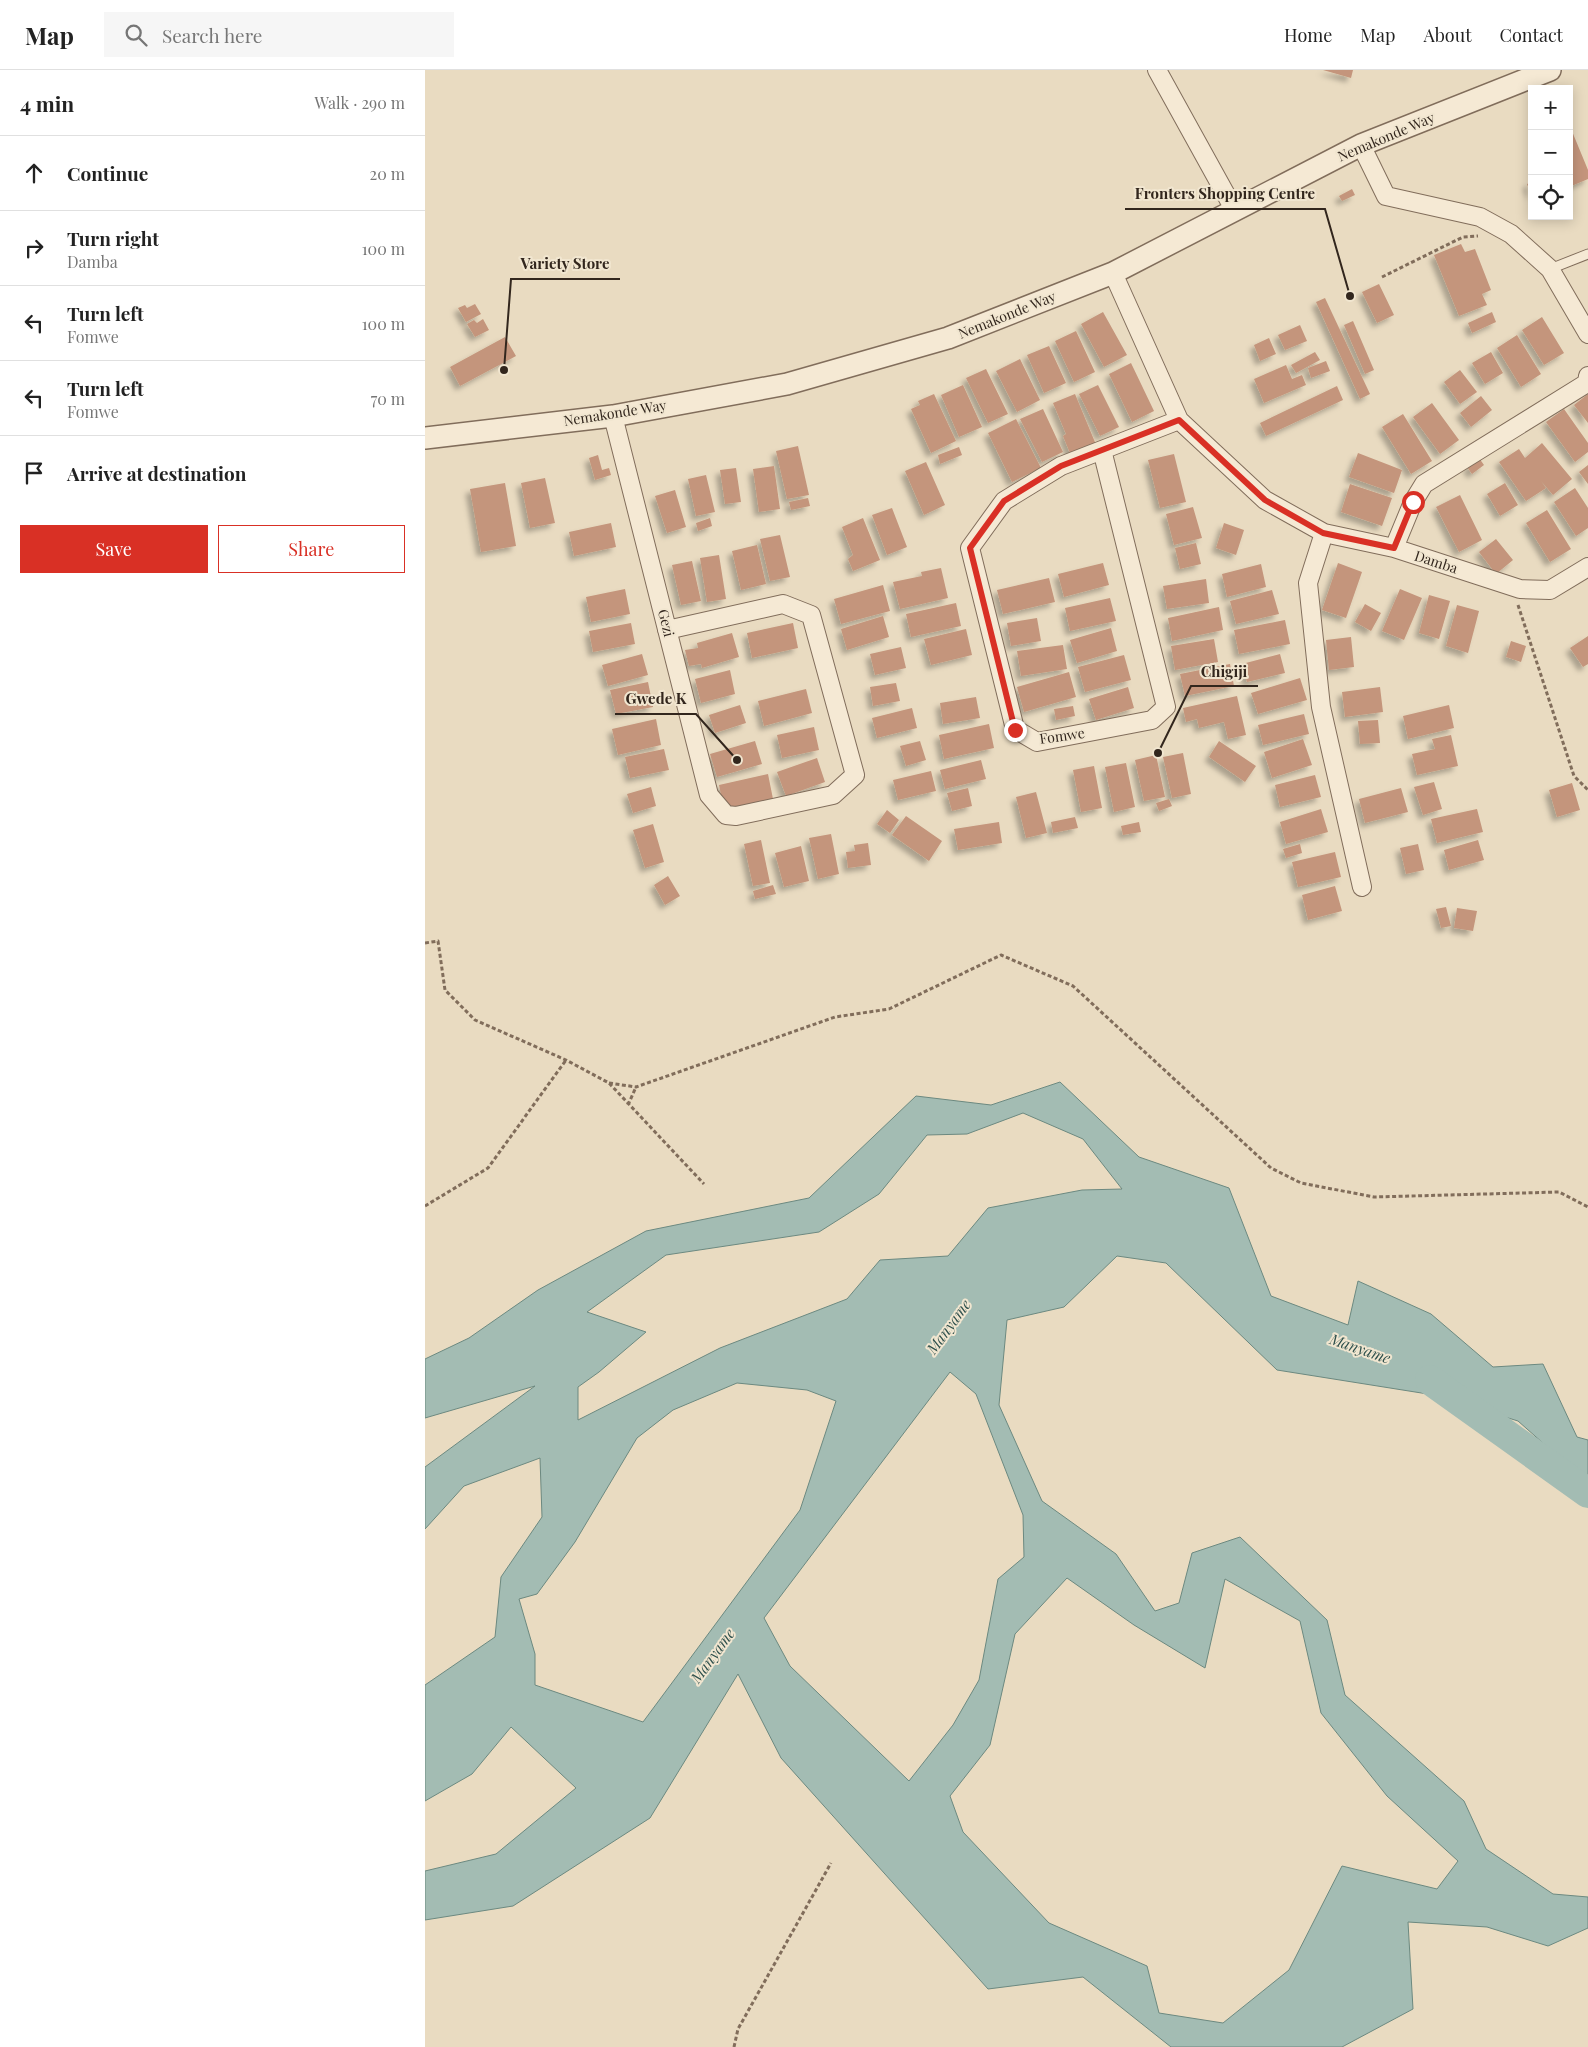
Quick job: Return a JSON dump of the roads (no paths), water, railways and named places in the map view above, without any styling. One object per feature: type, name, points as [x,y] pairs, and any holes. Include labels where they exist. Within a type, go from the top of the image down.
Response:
[{"type":"street","points":[[1157,70],[1235,211]]},
{"type":"street","name":"Nemakonde Way","points":[[425,438],[613,416],[787,384],[938,341],[1113,273],[1361,145],[1550,70]]},
{"type":"street","points":[[1361,145],[1386,196],[1480,217],[1511,234],[1550,269],[1588,334]]},
{"type":"street","name":"Damba","points":[[1113,273],[1179,420],[1265,500],[1323,533],[1394,548],[1520,589],[1550,590],[1588,567]]},
{"type":"street","points":[[1394,548],[1413,502],[1424,484],[1587,383],[1588,376]]},
{"type":"street","name":"Gezi","points":[[613,416],[667,630],[709,795],[726,815],[736,816],[833,795],[855,775],[811,615],[783,604],[667,630]]},
{"type":"street","name":"Fomwe","points":[[1102,450],[1166,707],[1153,720],[1037,742],[1015,730],[970,548],[1004,501],[1061,466],[1102,450],[1179,420]]},
{"type":"street","points":[[1323,533],[1308,584],[1321,707],[1362,887]]},
{"type":"lane","points":[[1550,269],[1588,254]]},
{"type":"water","points":[[1060,1082],[1139,1157],[1229,1188],[1271,1296],[1348,1325],[1358,1281],[1431,1314],[1493,1367],[1543,1364],[1577,1437],[1588,1440],[1588,1483],[1518,1421],[1434,1395],[1277,1370],[1166,1263],[1117,1256],[1064,1307],[1007,1320],[999,1405],[1042,1501],[1116,1554],[1155,1611],[1179,1603],[1192,1553],[1240,1537],[1327,1620],[1345,1695],[1464,1801],[1486,1849],[1553,1894],[1588,1897],[1588,1928],[1548,1946],[1487,1927],[1408,1922],[1413,2009],[1342,2047],[1171,2047],[1083,1977],[988,1989],[781,1758],[738,1674],[650,1818],[513,1906],[425,1920],[425,1871],[496,1854],[576,1788],[511,1727],[472,1774],[425,1801],[425,1685],[495,1637],[501,1577],[542,1517],[540,1458],[464,1486],[425,1529],[425,1467],[535,1386],[425,1418],[425,1359],[469,1338],[538,1290],[646,1231],[809,1198],[916,1096],[991,1105]],"holes":[[[1023,1113],[1083,1139],[1122,1189],[1082,1190],[988,1208],[948,1256],[880,1260],[847,1299],[720,1348],[578,1420],[578,1387],[599,1372],[646,1332],[587,1312],[666,1255],[819,1232],[879,1194],[927,1135],[967,1134]],[[950,1372],[976,1394],[1023,1515],[1024,1557],[998,1579],[979,1680],[953,1725],[909,1781],[790,1666],[764,1618]],[[737,1383],[807,1390],[836,1401],[800,1510],[643,1722],[535,1685],[535,1654],[519,1599],[537,1594],[575,1542],[637,1438],[673,1410]],[[1067,1578],[1134,1625],[1205,1668],[1225,1579],[1300,1621],[1321,1713],[1387,1796],[1458,1861],[1437,1889],[1342,1866],[1289,1970],[1223,2023],[1159,2013],[1147,1966],[1049,1923],[963,1832],[950,1796],[990,1745],[1015,1634]]]},
{"type":"waterway","name":"Manyame","points":[[1430,1380],[1588,1493]]},
{"type":"place","name":"Fronters Shopping Centre","points":[[1350,296]]},
{"type":"place","name":"Variety Store","points":[[504,370]]},
{"type":"place","name":"Chigiji","points":[[1158,753]]},
{"type":"place","name":"Gwede K","points":[[737,760]]}]
